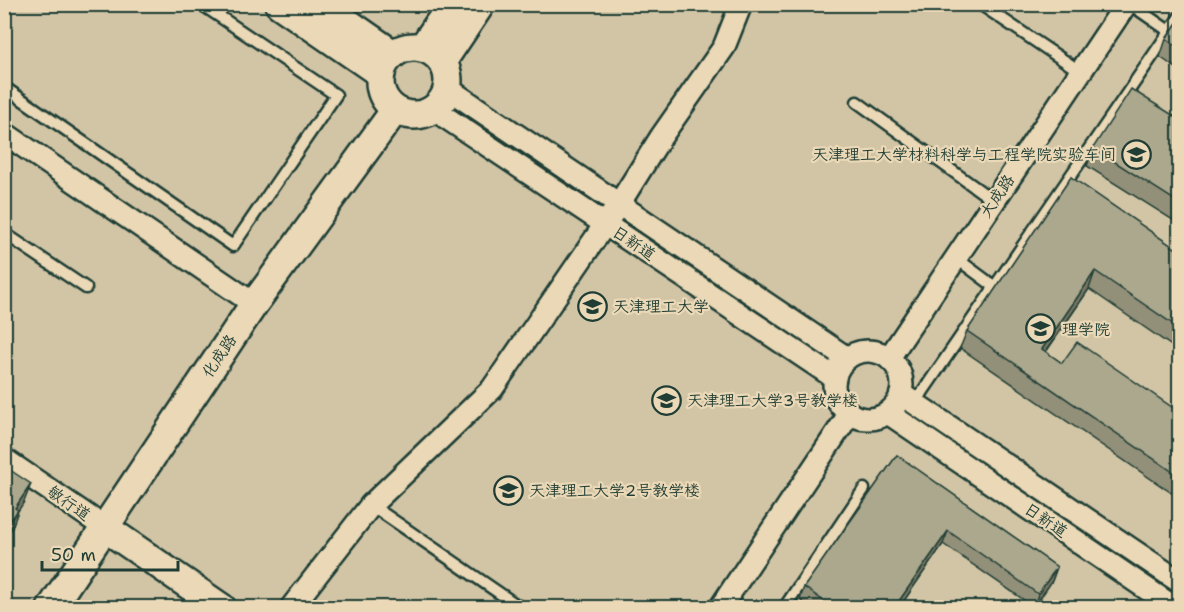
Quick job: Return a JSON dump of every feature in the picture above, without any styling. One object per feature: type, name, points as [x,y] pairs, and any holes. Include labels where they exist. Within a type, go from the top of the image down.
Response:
[{"type":"street","points":[[279,4],[387,64]]},
{"type":"street","points":[[321,4],[387,64]]},
{"type":"street","points":[[436,77],[452,4]]},
{"type":"street","points":[[436,77],[415,47],[404,49],[387,64],[380,86],[384,97],[395,110],[413,115],[481,4]]},
{"type":"street","points":[[291,608],[371,505],[492,389],[619,204],[660,137],[724,47],[741,4]]},
{"type":"street","name":"大成路","points":[[889,358],[1128,4]]},
{"type":"street","name":"日新道","points":[[436,77],[847,358]]},
{"type":"street","name":"日新道","points":[[436,77],[605,224],[835,378]]},
{"type":"street","name":"化成路","points":[[51,608],[254,304],[395,110]]},
{"type":"street","points":[[4,133],[254,304]]},
{"type":"street","points":[[869,351],[889,358],[901,376],[908,398],[877,418],[867,419],[850,413],[838,401],[834,390],[839,367],[847,358],[857,353],[869,351]]},
{"type":"street","name":"日新道","points":[[908,398],[1179,582]]},
{"type":"street","points":[[720,608],[850,413]]},
{"type":"street","name":"日新道","points":[[888,413],[1175,608]]},
{"type":"street","name":"敏行道","points":[[4,459],[222,608]]},
{"type":"lane","points":[[6,91],[233,246],[336,95],[201,4]]},
{"type":"lane","points":[[980,4],[1081,72]]},
{"type":"lane","points":[[1128,4],[1169,31]]},
{"type":"lane","points":[[908,398],[1071,185],[1179,16]]},
{"type":"lane","points":[[857,102],[994,201]]},
{"type":"lane","points":[[4,233],[86,288]]},
{"type":"lane","points":[[956,258],[995,287]]},
{"type":"lane","points":[[784,608],[864,489]]},
{"type":"lane","points":[[371,505],[521,608]]},
{"type":"shaded area","name":"天津理工大学","points":[[5,5],[1179,5],[1179,607],[5,607]]},
{"type":"building","points":[[1179,20],[1179,48],[1166,39]]},
{"type":"building","name":"天津理工大学材料科学与工程学院实验车间","points":[[1131,89],[1179,119],[1179,203],[1093,148]]},
{"type":"building","points":[[1071,177],[1179,251],[1179,328],[1095,271],[1042,349],[1062,363],[1077,342],[1179,412],[1179,476],[967,331]]},
{"type":"building","points":[[897,455],[1057,567],[1038,594],[948,531],[894,608],[826,608],[828,604],[804,587]]},
{"type":"building","points":[[4,466],[31,484],[15,508],[18,510],[4,530]]},
{"type":"place","name":"天津理工大学材料科学与工程学院实验车间","points":[[1137,154]]},
{"type":"place","name":"天津理工大学","points":[[592,306]]},
{"type":"place","name":"理学院","points":[[1041,329]]},
{"type":"place","name":"天津理工大学3号教学楼","points":[[666,400]]},
{"type":"place","name":"天津理工大学2号教学楼","points":[[508,490]]}]
